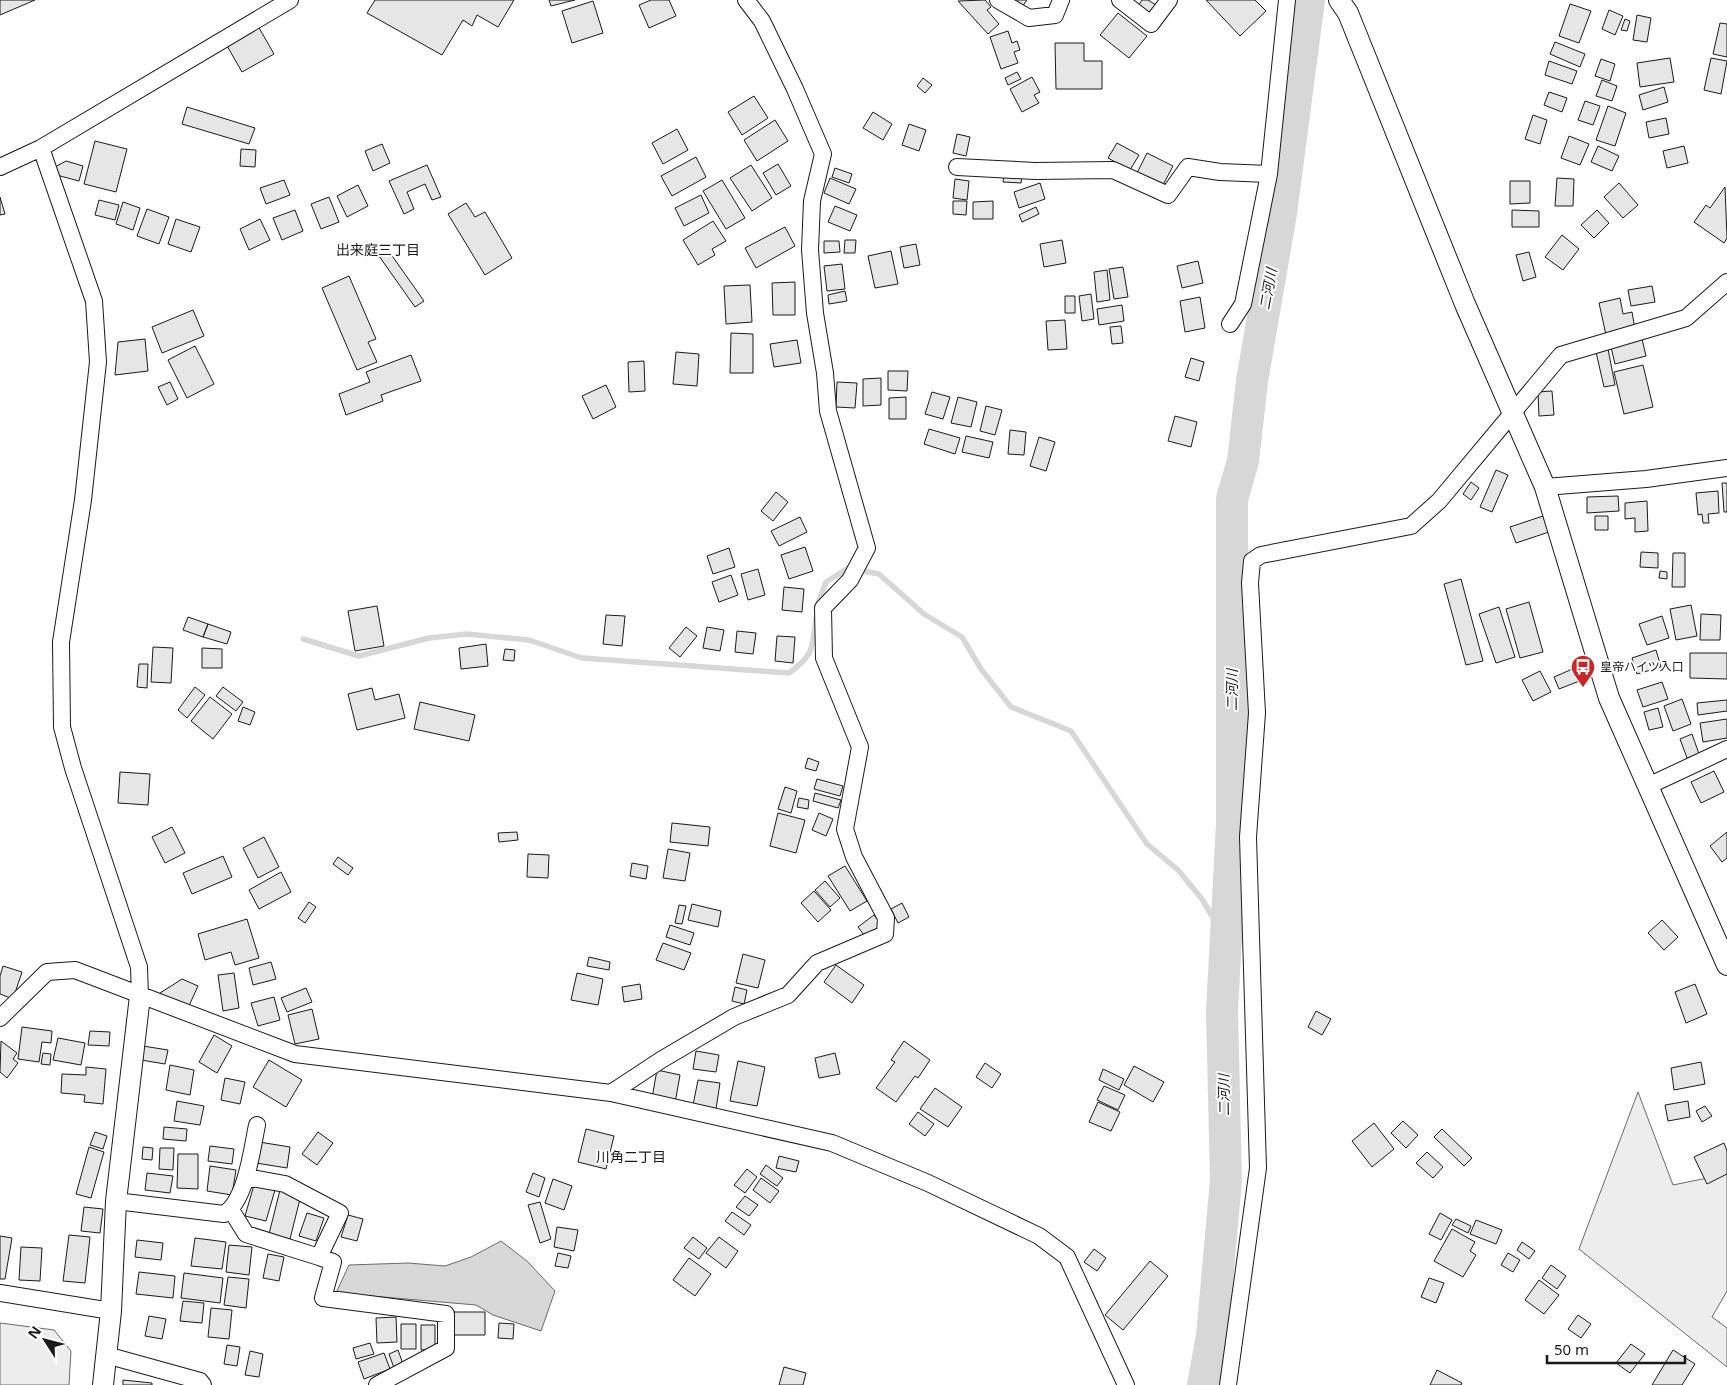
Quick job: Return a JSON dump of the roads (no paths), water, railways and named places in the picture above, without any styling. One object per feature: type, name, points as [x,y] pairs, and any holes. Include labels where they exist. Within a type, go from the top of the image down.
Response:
[{"type":"street","points":[[0,167],[41,148],[290,0]]},
{"type":"street","points":[[611,1093],[661,1060],[734,1017],[788,995],[817,963],[885,934],[886,918],[854,857],[845,829],[860,747],[824,658],[823,608],[850,580],[867,548],[828,411],[825,373],[815,313],[810,250],[812,201],[823,154],[791,80],[762,22],[746,0]]},
{"type":"street","points":[[998,0],[1028,18],[1055,15],[1061,0]]},
{"type":"street","points":[[1120,0],[1151,24],[1169,0]]},
{"type":"street","points":[[1230,324],[1243,304],[1269,174],[1287,0]]},
{"type":"street","points":[[1339,0],[1348,13],[1465,304],[1545,487],[1609,698],[1727,965]]},
{"type":"street","points":[[41,148],[94,301],[98,362],[83,500],[61,642],[62,727],[73,768],[139,967],[140,996],[116,1200],[111,1311],[103,1385]]},
{"type":"street","points":[[957,167],[1035,171],[1113,170],[1168,195],[1188,167],[1220,172],[1269,174]]},
{"type":"street","points":[[1228,1385],[1258,1168],[1248,837],[1257,713],[1250,583],[1252,561],[1261,555],[1411,526],[1440,501],[1561,355],[1686,318],[1727,282]]},
{"type":"street","points":[[1545,487],[1646,479],[1727,468]]},
{"type":"street","points":[[1648,786],[1727,749]]},
{"type":"street","points":[[0,1018],[46,972],[75,970],[295,1054],[611,1093],[832,1144],[928,1183],[1039,1236],[1067,1257],[1126,1385]]},
{"type":"street","points":[[116,1200],[224,1214],[231,1210],[246,1177],[257,1125]]},
{"type":"street","points":[[246,1177],[285,1184],[340,1213],[319,1257]]},
{"type":"street","points":[[231,1210],[246,1234],[332,1262],[323,1298],[446,1314],[446,1348],[377,1385]]},
{"type":"street","points":[[0,1293],[111,1311]]},
{"type":"street","points":[[106,1355],[200,1381],[203,1385]]},
{"type":"waterway","name":"二河川","points":[[1203,1385],[1212,1336],[1226,1180],[1222,1011],[1232,823],[1232,499],[1243,461],[1252,381],[1281,213],[1309,0]]},
{"type":"waterway","points":[[817,606],[826,582],[848,568],[879,574],[924,614],[962,637],[981,669],[1011,707],[1071,731],[1147,844],[1178,870],[1202,899],[1226,940]]},
{"type":"waterway","points":[[303,639],[359,656],[429,638],[467,634],[529,640],[582,658],[789,673],[804,660],[811,649],[816,618]]},
{"type":"place","name":"皇帝ハイツ入口","points":[[1583,688]]},
{"type":"district","name":"出来庭三丁目","points":[[378,250]]},
{"type":"district","name":"川角二丁目","points":[[631,1157]]}]
